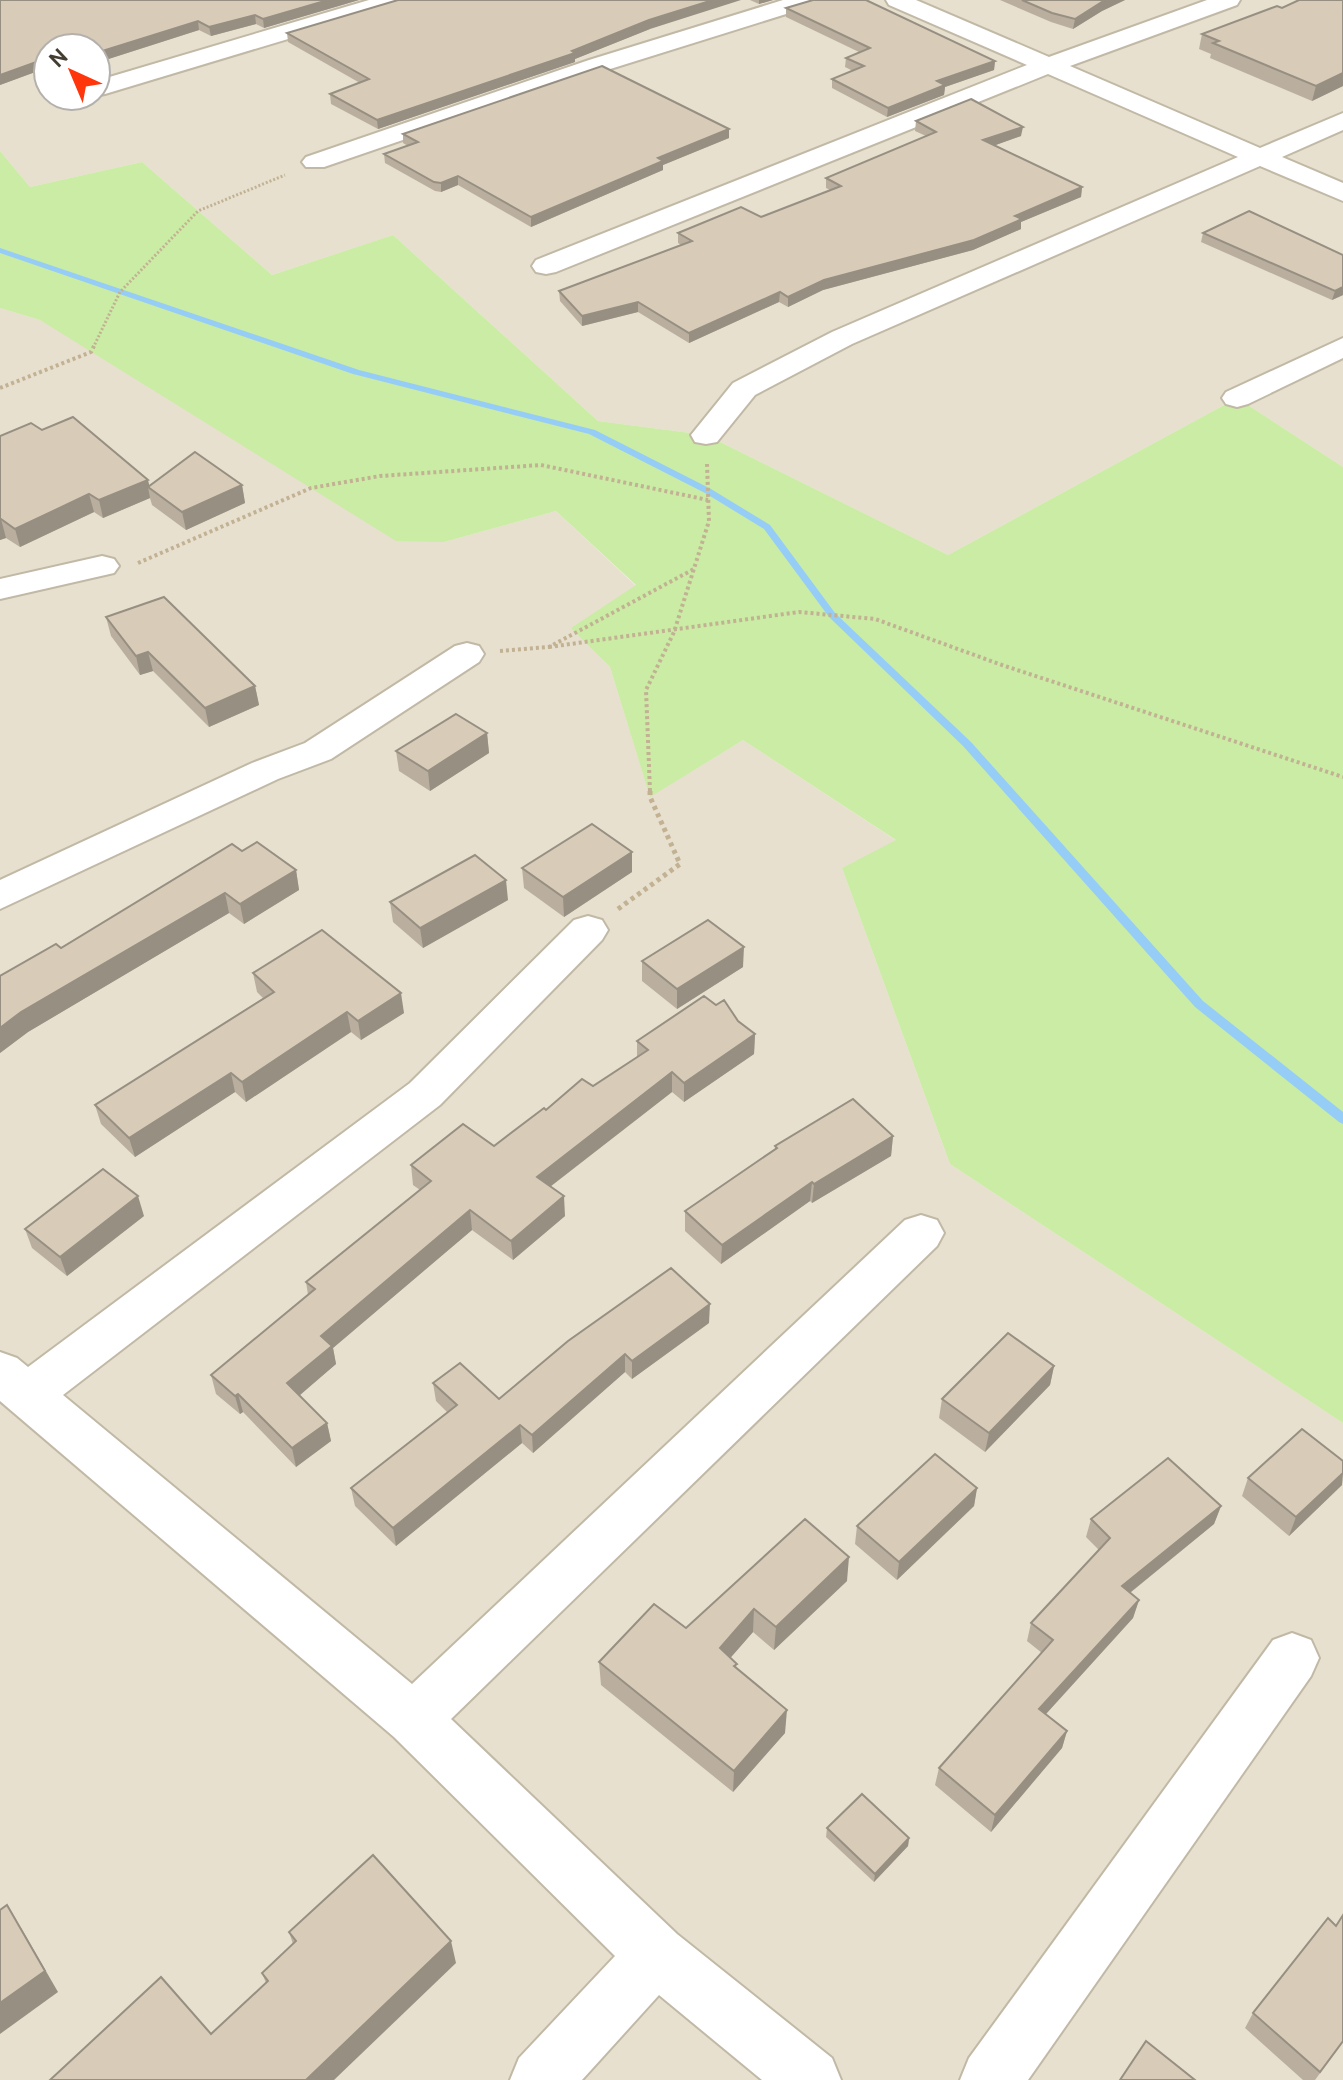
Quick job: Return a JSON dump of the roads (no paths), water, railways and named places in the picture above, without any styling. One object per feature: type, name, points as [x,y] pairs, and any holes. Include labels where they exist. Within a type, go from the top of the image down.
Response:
[{"type":"street","points":[[112,84],[393,0]]},
{"type":"street","points":[[315,162],[598,65],[807,0]]},
{"type":"street","points":[[897,0],[1343,193]]},
{"type":"street","points":[[546,266],[1047,66],[1229,0]]},
{"type":"street","points":[[706,435],[744,389],[842,338],[1343,121]]},
{"type":"street","points":[[1237,398],[1343,347]]},
{"type":"street","points":[[0,589],[102,566]]},
{"type":"street","points":[[0,896],[265,771],[318,751],[467,654]]},
{"type":"street","points":[[588,930],[425,1094],[13,1384],[413,1719],[656,1955],[810,2080]]},
{"type":"street","points":[[413,1719],[921,1233]]},
{"type":"street","points":[[991,2080],[1292,1658]]},
{"type":"street","points":[[541,2080],[656,1955]]},
{"type":"waterway","points":[[0,250],[356,372],[592,432],[708,491],[767,527],[832,615],[967,744],[1199,1004],[1343,1119]]}]
